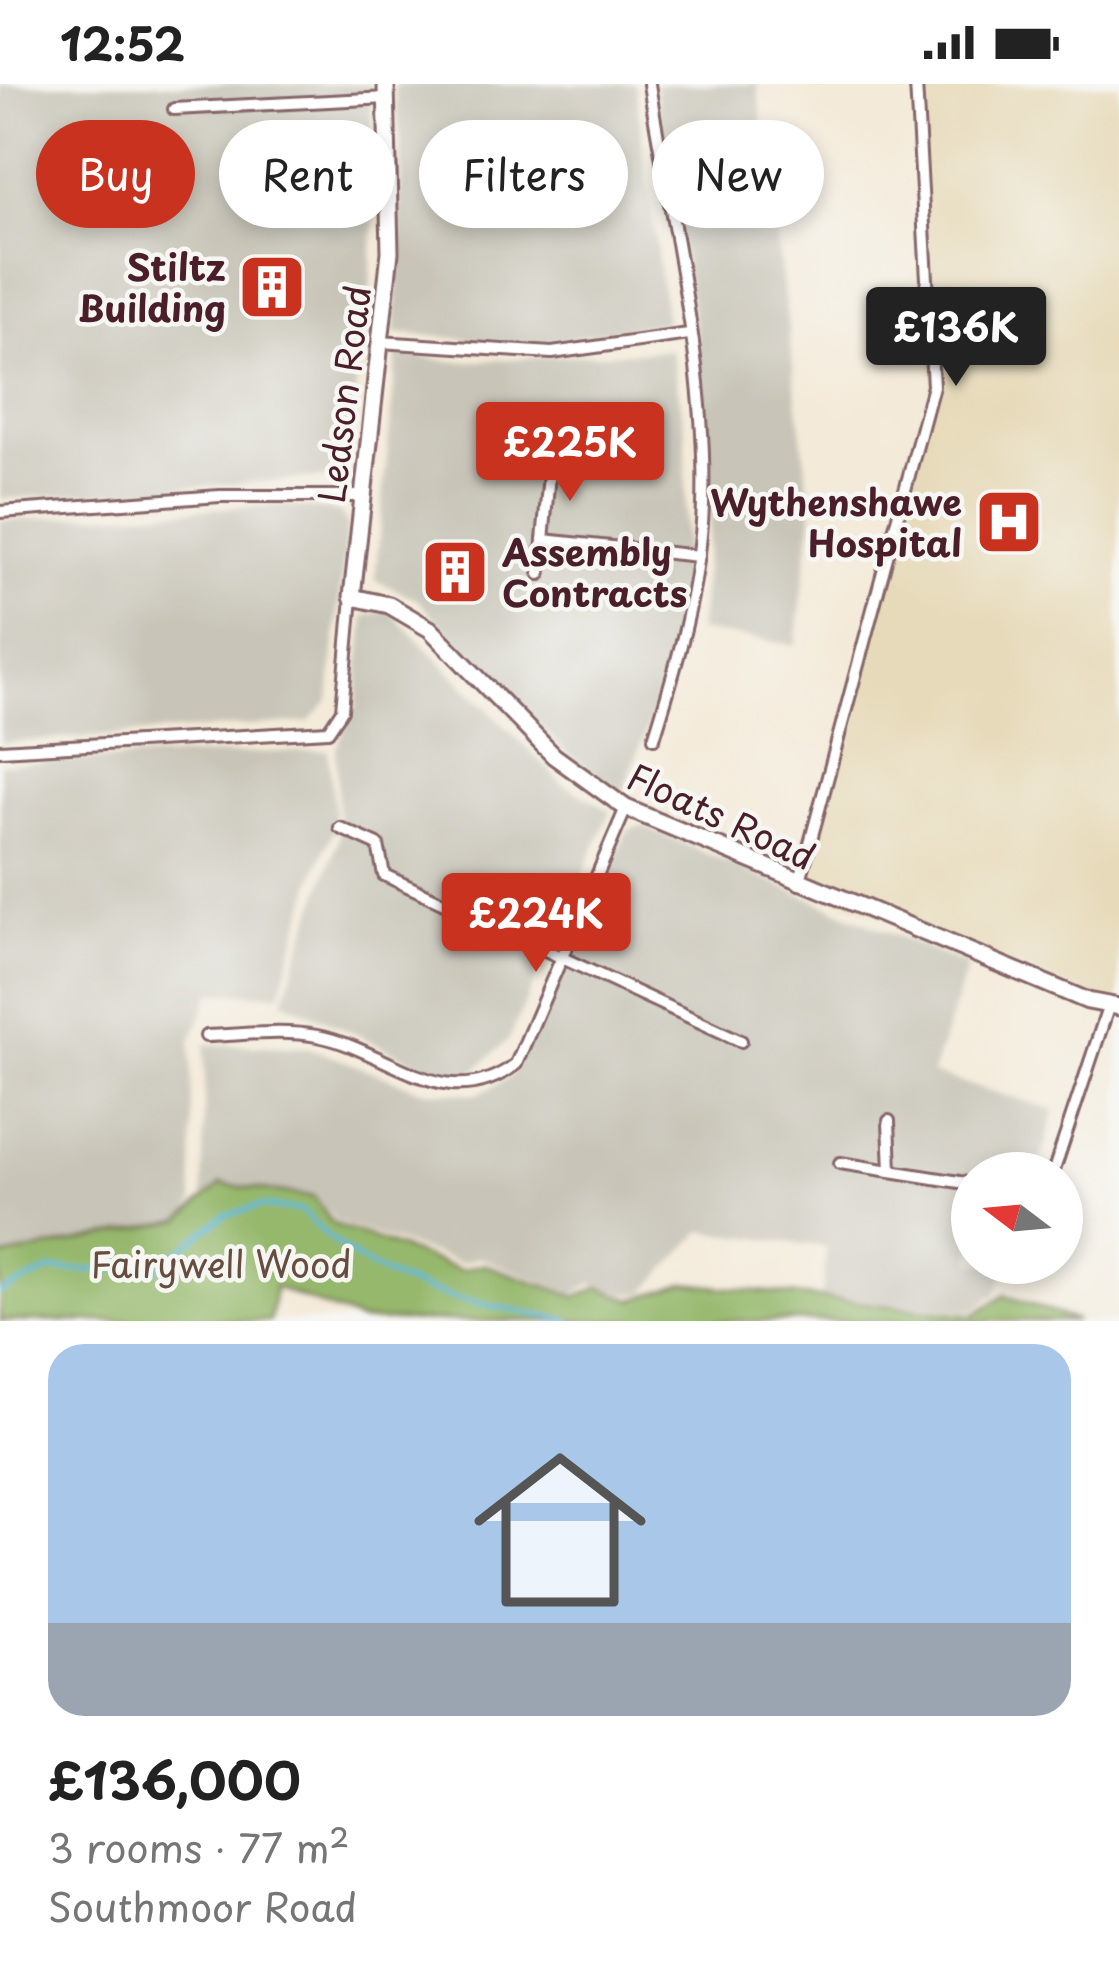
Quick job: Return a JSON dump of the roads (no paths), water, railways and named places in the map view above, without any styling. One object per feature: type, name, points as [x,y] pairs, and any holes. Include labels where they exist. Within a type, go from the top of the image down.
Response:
[{"type":"street","points":[[649,84],[689,334],[702,464],[699,556],[686,636],[654,738]]},
{"type":"street","points":[[799,884],[933,386],[916,84]]},
{"type":"street","points":[[174,109],[387,91]]},
{"type":"street","name":"Ledson Road","points":[[0,750],[317,735],[328,731],[342,710],[360,496],[390,252],[387,91]]},
{"type":"street","points":[[379,342],[552,353],[689,334]]},
{"type":"street","points":[[540,574],[553,430]]},
{"type":"street","points":[[0,512],[220,496],[360,496]]},
{"type":"street","points":[[543,540],[699,556]]},
{"type":"street","name":"Floats Road","points":[[352,597],[389,605],[430,629],[554,756],[626,808],[799,884],[1088,1001],[1114,1006]]},
{"type":"street","points":[[206,1036],[316,1035],[423,1078],[468,1085],[494,1081],[516,1064],[626,808]]},
{"type":"street","points":[[340,828],[378,845],[384,875],[741,1041]]},
{"type":"street","points":[[1061,1152],[1114,1006]]},
{"type":"street","points":[[889,1121],[891,1171]]},
{"type":"street","points":[[840,1163],[951,1181]]},
{"type":"waterway","points":[[0,1293],[51,1270],[155,1270],[225,1215],[262,1206],[303,1211],[361,1261],[425,1290],[570,1321]]},
{"type":"place","name":"Stiltz Building","points":[[272,287]]},
{"type":"place","name":"Wythenshawe Hospital","points":[[1009,522]]},
{"type":"place","name":"Assembly Contracts","points":[[455,572]]},
{"type":"park label","name":"Fairywell Wood","points":[[221,1263]]}]
